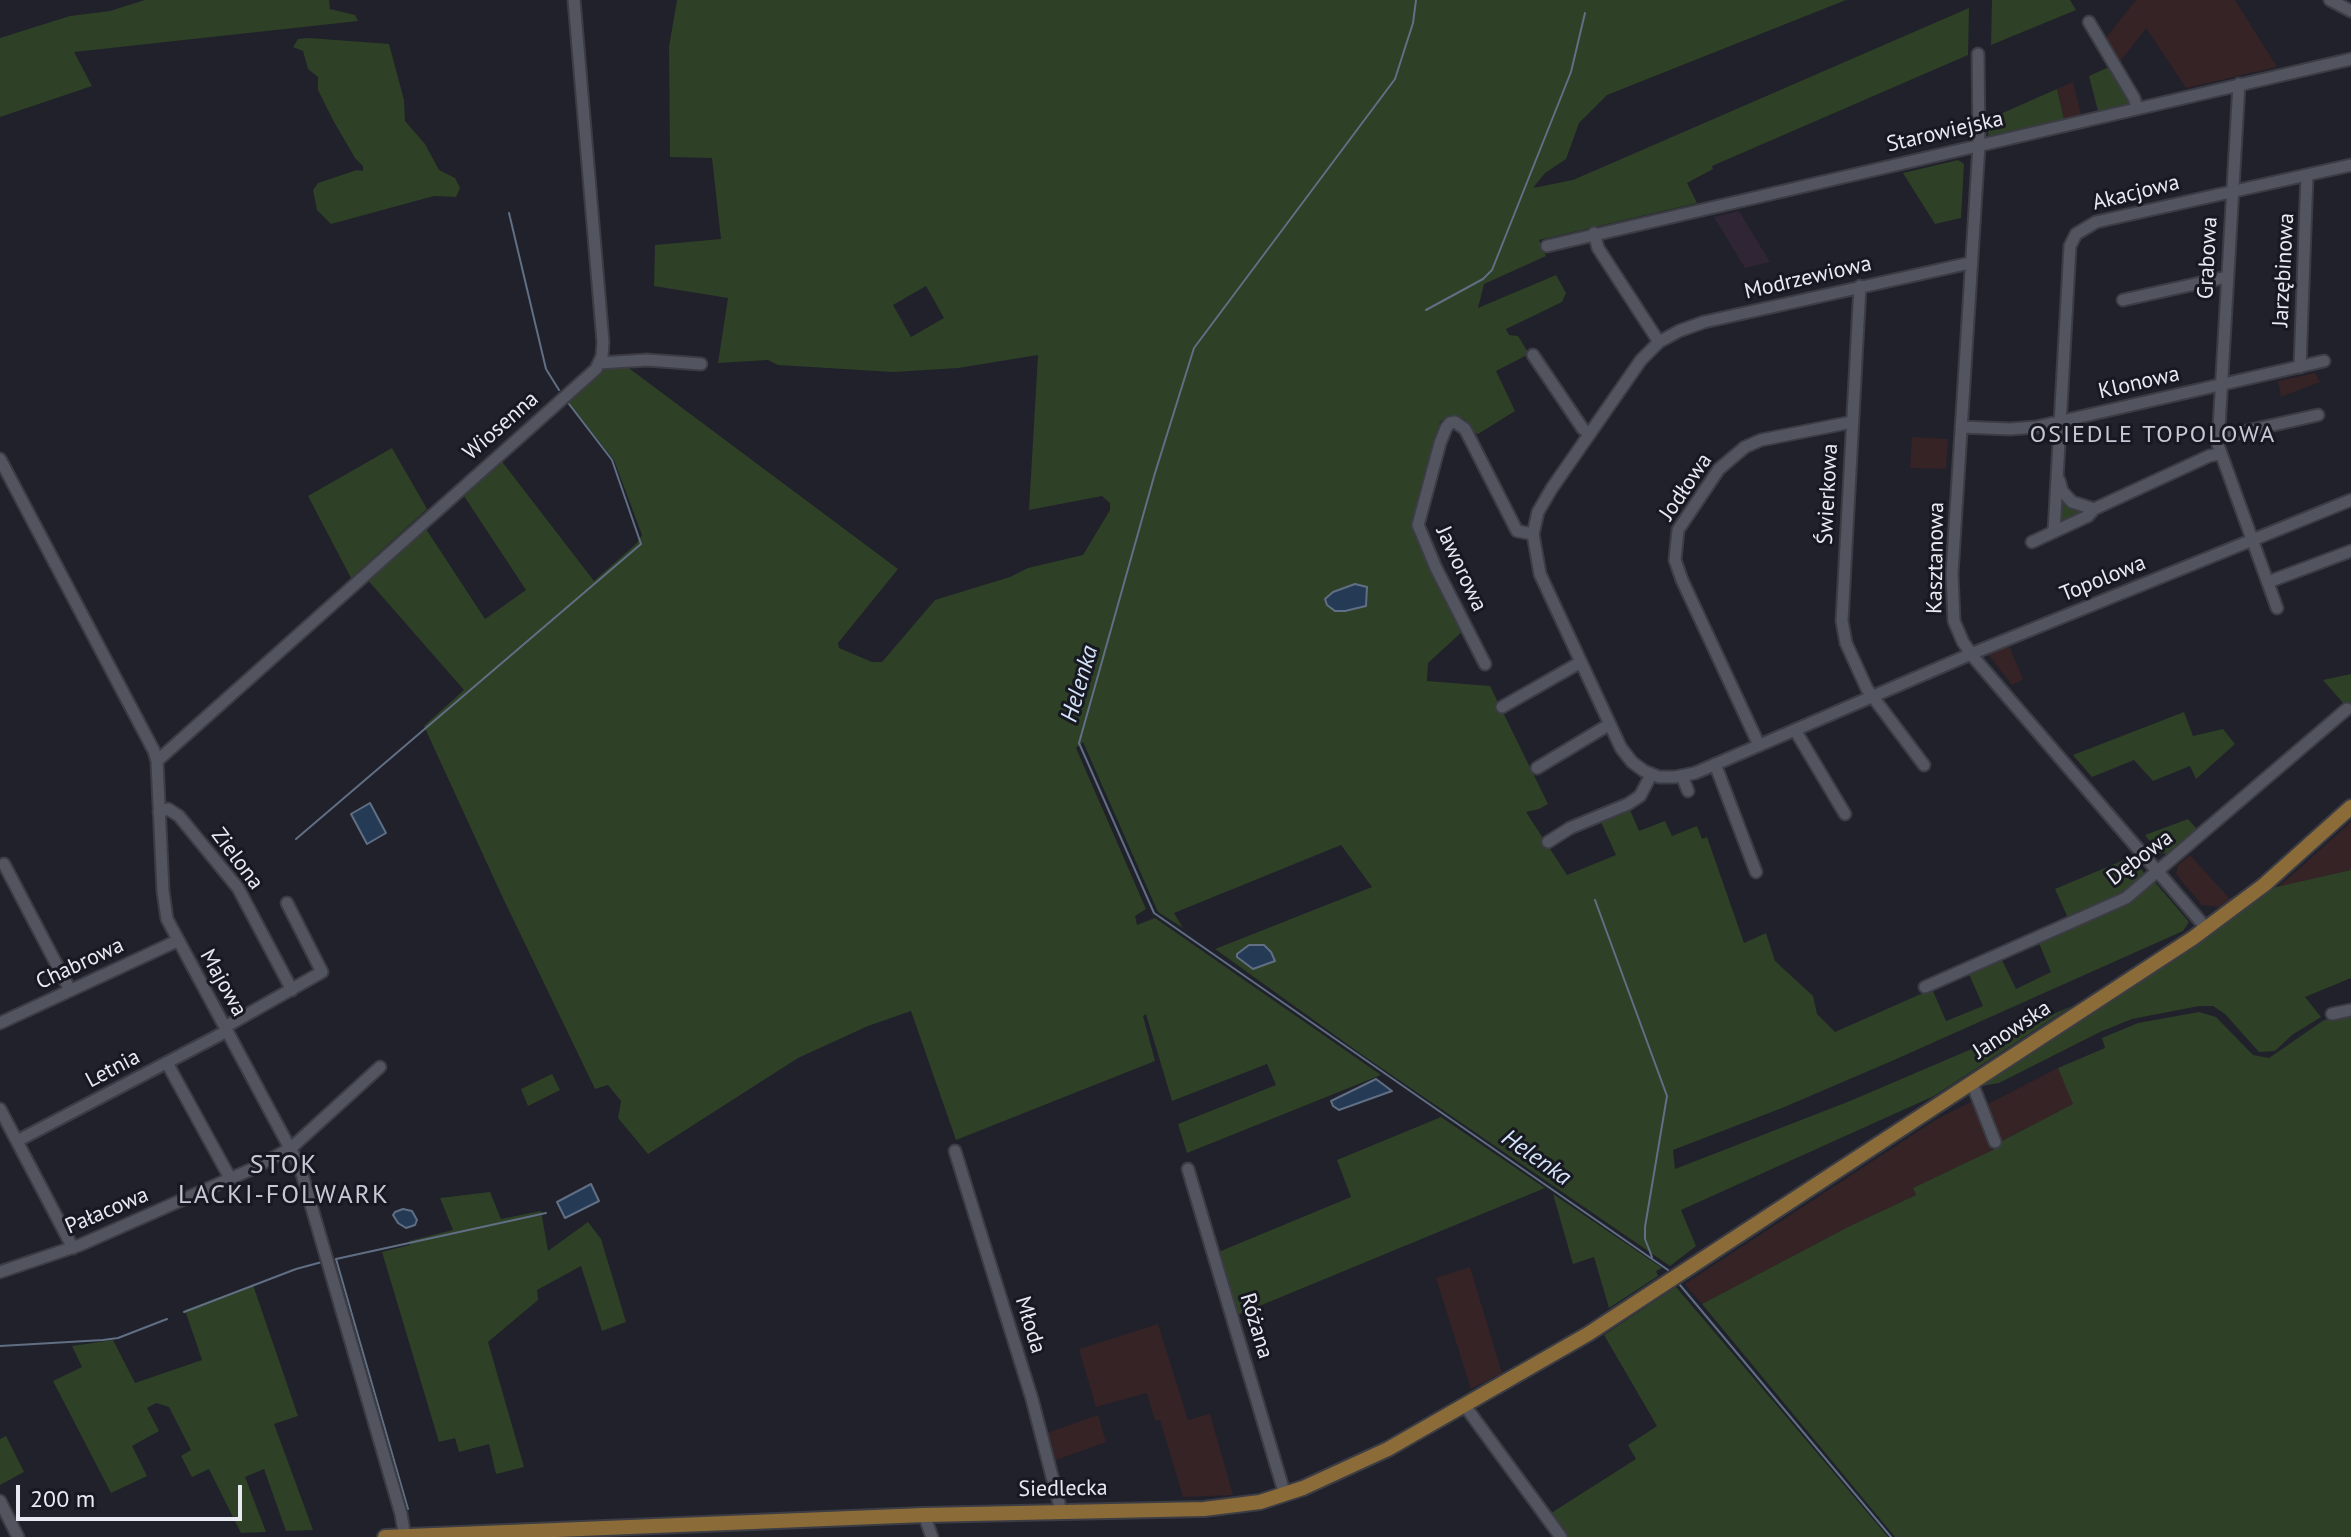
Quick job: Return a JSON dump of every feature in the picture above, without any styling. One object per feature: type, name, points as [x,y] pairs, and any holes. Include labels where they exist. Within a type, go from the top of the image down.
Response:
[{"type":"main road","name":"Janowska","points":[[1683,1273],[2207,929],[2264,885],[2351,807]]},
{"type":"main road","name":"Siedlecka","points":[[385,1537],[1245,1505],[1285,1495],[1341,1472],[1465,1406],[1588,1334],[1683,1273]]},
{"type":"street","points":[[574,0],[603,342],[599,363],[647,360],[701,364]]},
{"type":"street","points":[[2330,0],[2350,10]]},
{"type":"street","points":[[2089,22],[2137,108]]},
{"type":"street","name":"Kasztanowa","points":[[1978,54],[1979,145],[1951,599],[1957,630],[1971,654],[2207,929]]},
{"type":"street","name":"Starowiejska","points":[[1547,246],[2351,59]]},
{"type":"street","name":"Grabowa","points":[[2239,84],[2219,454],[2277,608]]},
{"type":"street","name":"Akacjowa","points":[[2054,532],[2070,246],[2076,234],[2096,222],[2351,165]]},
{"type":"street","name":"Jarzębinowa","points":[[2300,367],[2307,175]]},
{"type":"street","points":[[1594,233],[1598,248],[1659,342]]},
{"type":"street","name":"Modrzewiowa","points":[[1533,534],[1538,512],[1589,433],[1641,360],[1659,342],[1704,322],[1970,263]]},
{"type":"street","points":[[2123,300],[2227,277]]},
{"type":"street","name":"Świerkowa","points":[[1860,286],[1842,621],[1855,667],[1872,697]]},
{"type":"street","points":[[1533,355],[1583,429],[1589,433]]},
{"type":"street","name":"Klonowa","points":[[1961,427],[2010,429],[2060,421],[2324,361]]},
{"type":"street","name":"Wiosenna","points":[[157,761],[596,369],[599,363]]},
{"type":"street","points":[[2218,435],[2318,415]]},
{"type":"street","name":"Jaworowa","points":[[1485,664],[1436,568],[1418,525],[1440,443],[1450,423],[1455,422],[1465,429],[1517,531],[1533,534]]},
{"type":"street","name":"Jodłowa","points":[[1759,745],[1682,580],[1675,560],[1678,530],[1719,469],[1745,447],[1761,440],[1852,422]]},
{"type":"street","points":[[2032,542],[2088,516],[2094,509],[2219,454]]},
{"type":"street","name":"Majowa","points":[[0,459],[148,738],[157,761],[167,919],[300,1167],[405,1536]]},
{"type":"street","points":[[2057,476],[2062,491],[2072,502],[2094,509]]},
{"type":"street","name":"Topolowa","points":[[1651,775],[1682,776],[1715,764],[1971,654],[2351,500]]},
{"type":"street","points":[[1533,534],[1534,554],[1540,574],[1610,724],[1629,758],[1651,775],[1640,796],[1628,804],[1570,828],[1548,842]]},
{"type":"street","points":[[2268,582],[2351,551]]},
{"type":"street","points":[[1502,707],[1581,662]]},
{"type":"street","points":[[1872,697],[1924,765]]},
{"type":"street","name":"Dębowa","points":[[1925,987],[2126,898],[2347,709]]},
{"type":"street","points":[[1537,768],[1610,724]]},
{"type":"street","points":[[1795,730],[1845,814]]},
{"type":"street","points":[[1715,764],[1756,872]]},
{"type":"street","points":[[1682,776],[1688,791]]},
{"type":"street","name":"Zielona","points":[[159,812],[168,809],[179,816],[238,888],[292,990]]},
{"type":"street","points":[[4,864],[70,990]]},
{"type":"street","name":"Letnia","points":[[17,1141],[167,1063],[322,972],[287,903]]},
{"type":"street","name":"Chabrowa","points":[[0,1023],[177,941]]},
{"type":"street","points":[[2332,1014],[2351,1010]]},
{"type":"street","points":[[167,1063],[230,1178]]},
{"type":"street","name":"Pałacowa","points":[[0,1272],[73,1248],[291,1148],[380,1067]]},
{"type":"street","points":[[1972,1083],[1995,1142]]},
{"type":"street","points":[[0,1109],[73,1248]]},
{"type":"street","name":"Młoda","points":[[955,1151],[1032,1399],[1061,1511]]},
{"type":"street","name":"Różana","points":[[1188,1169],[1285,1495]]},
{"type":"street","points":[[1465,1406],[1561,1537]]},
{"type":"street","points":[[0,1501],[18,1537]]},
{"type":"street","points":[[924,1515],[932,1537]]},
{"type":"shaded area","points":[[2136,0],[2235,0],[2277,67],[2186,88],[2146,28],[2119,63],[2105,39]]},
{"type":"shaded area","points":[[2073,82],[2081,115],[2064,119],[2057,89]]},
{"type":"shaded area","points":[[1739,211],[1770,262],[1745,268],[1714,217]]},
{"type":"shaded area","points":[[2315,373],[2320,382],[2281,397],[2278,381]]},
{"type":"shaded area","points":[[1912,437],[1948,439],[1946,469],[1910,468]]},
{"type":"shaded area","points":[[2008,643],[2023,680],[2012,685],[1988,654],[1988,651]]},
{"type":"shaded area","points":[[2351,822],[2351,870],[2278,887],[2299,869]]},
{"type":"shaded area","points":[[2190,855],[2230,899],[2219,907],[2202,905],[2176,874],[2178,865]]},
{"type":"shaded area","points":[[2058,1068],[2074,1104],[2000,1142],[1986,1105]]},
{"type":"shaded area","points":[[1975,1100],[1993,1150],[1913,1188],[1916,1195],[1702,1304],[1685,1284],[1937,1119]]},
{"type":"shaded area","points":[[1470,1267],[1502,1373],[1471,1389],[1436,1278]]},
{"type":"shaded area","points":[[1158,1324],[1188,1420],[1210,1414],[1233,1495],[1183,1497],[1160,1420],[1155,1421],[1147,1393],[1096,1407],[1079,1349]]},
{"type":"shaded area","points":[[1098,1415],[1106,1442],[1053,1461],[1044,1434]]},
{"type":"green space","points":[[145,0],[329,0],[330,9],[355,15],[358,21],[74,52],[92,86],[0,117],[0,38],[70,16],[110,11]]},
{"type":"green space","points":[[677,0],[1846,0],[1607,95],[1579,123],[1566,159],[1545,173],[1533,188],[1573,180],[1969,8],[1968,55],[1712,166],[1713,169],[1687,183],[1697,203],[1539,240],[1546,256],[1484,284],[1478,308],[1556,275],[1566,293],[1562,302],[1506,329],[1509,335],[1518,336],[1529,354],[1496,371],[1515,411],[1478,434],[1473,432],[1465,419],[1445,418],[1440,422],[1413,529],[1464,630],[1428,663],[1427,681],[1490,686],[1548,804],[1526,812],[1567,875],[1616,855],[1600,820],[1629,808],[1639,831],[1665,821],[1672,836],[1697,826],[1702,839],[1707,837],[1744,943],[1766,933],[1775,961],[1813,996],[1817,1014],[1835,1032],[1932,989],[1946,1021],[1983,1006],[1968,972],[2001,958],[2016,989],[2051,972],[2038,941],[2137,897],[2154,881],[2189,922],[2183,931],[1894,1060],[1673,1150],[1675,1169],[1850,1101],[2072,1006],[1934,1096],[1681,1210],[1696,1246],[1670,1266],[1361,1054],[1215,949],[1372,887],[1341,845],[1174,913],[1183,928],[1158,912],[1083,742],[1076,748],[1146,909],[1135,916],[1137,925],[1155,918],[1381,1075],[1187,1153],[1178,1124],[1276,1085],[1267,1064],[1172,1101],[1146,1014],[1143,1016],[1155,1061],[956,1140],[911,1011],[868,1026],[798,1058],[648,1154],[618,1118],[621,1101],[608,1085],[595,1089],[424,726],[464,690],[366,578],[424,526],[485,619],[526,590],[462,493],[500,459],[594,581],[642,535],[614,460],[567,401],[603,367],[622,363],[898,569],[838,643],[839,648],[872,662],[882,662],[935,600],[1010,577],[1028,568],[1083,555],[1110,510],[1110,503],[1102,496],[1029,510],[1038,355],[958,368],[893,372],[778,365],[768,360],[718,363],[728,298],[654,286],[655,245],[721,239],[712,158],[670,157],[669,47]],"holes":[[[926,286],[944,318],[911,337],[893,305]]]},
{"type":"green space","points":[[1992,0],[2070,0],[2076,10],[1991,45]]},
{"type":"green space","points":[[298,39],[389,44],[404,100],[405,121],[425,144],[439,170],[455,178],[460,188],[456,197],[434,196],[331,224],[317,210],[313,190],[318,183],[357,170],[363,171],[363,166],[334,122],[318,90],[318,77],[308,69],[303,51],[293,47]]},
{"type":"green space","points":[[2109,67],[2131,103],[2098,111],[2089,76]]},
{"type":"green space","points":[[2057,89],[2064,119],[1988,136],[1989,119]]},
{"type":"green space","points":[[1958,160],[1964,164],[1961,218],[1935,224],[1903,173]]},
{"type":"green space","points":[[392,448],[427,509],[351,578],[308,496]]},
{"type":"green space","points":[[2059,495],[2086,512],[2059,527]]},
{"type":"green space","points":[[2351,674],[2351,712],[2323,680]]},
{"type":"green space","points":[[2184,712],[2193,736],[2223,729],[2235,744],[2196,779],[2190,766],[2153,781],[2134,760],[2092,777],[2073,755]]},
{"type":"green space","points":[[2188,819],[2199,831],[2169,854],[2159,853],[2145,835]]},
{"type":"green space","points":[[2131,857],[2145,874],[2120,895],[2068,918],[2055,889]]},
{"type":"green space","points":[[2351,870],[2351,978],[2305,997],[2321,1017],[2292,1035],[2275,1051],[2259,1052],[2225,1014],[2213,1006],[2199,1006],[2132,1019],[1999,1083],[1982,1086],[2209,935],[2272,888]]},
{"type":"green space","points":[[2199,1012],[2216,1017],[2253,1055],[2269,1058],[2324,1020],[2351,1014],[2351,1537],[1895,1537],[1702,1304],[1916,1195],[1913,1188],[2001,1146],[2000,1142],[2073,1104],[2058,1068],[2105,1048],[2102,1038],[2138,1023]]},
{"type":"green space","points":[[552,1074],[560,1090],[528,1106],[521,1089]]},
{"type":"green space","points":[[1441,1117],[1545,1188],[1235,1316],[1216,1253],[1351,1197],[1337,1160]]},
{"type":"green space","points":[[490,1192],[501,1219],[541,1211],[548,1251],[588,1222],[601,1239],[626,1322],[602,1331],[581,1266],[537,1290],[538,1300],[488,1342],[524,1467],[496,1474],[489,1444],[459,1452],[455,1438],[439,1442],[382,1252],[410,1245],[409,1241],[453,1230],[440,1198]]},
{"type":"green space","points":[[1553,1194],[1662,1268],[1656,1271],[1658,1276],[1609,1308],[1594,1257],[1573,1264]]},
{"type":"green space","points":[[253,1285],[298,1416],[274,1424],[313,1530],[286,1531],[264,1469],[245,1477],[266,1532],[241,1533],[209,1469],[192,1477],[181,1456],[191,1450],[169,1407],[156,1403],[147,1408],[159,1431],[132,1446],[147,1476],[111,1493],[53,1381],[82,1367],[72,1346],[113,1340],[135,1383],[202,1360],[185,1310]]},
{"type":"green space","points":[[1676,1287],[1888,1537],[1565,1537],[1548,1515],[1636,1459],[1628,1445],[1657,1426],[1604,1335]]},
{"type":"green space","points":[[6,1436],[24,1472],[0,1485],[0,1439]]},
{"type":"water","points":[[1355,584],[1367,587],[1366,606],[1335,611],[1327,605],[1325,599],[1333,592]]},
{"type":"water","points":[[370,803],[386,833],[367,844],[351,814]]},
{"type":"water","points":[[1249,945],[1264,945],[1275,961],[1253,969],[1237,957]]},
{"type":"water","points":[[1376,1079],[1392,1091],[1339,1110],[1333,1106],[1331,1101]]},
{"type":"water","points":[[591,1184],[599,1201],[565,1218],[557,1202]]},
{"type":"water","points":[[403,1209],[412,1211],[417,1220],[415,1225],[406,1228],[398,1223],[393,1215]]},
{"type":"waterway","name":"Helenka","points":[[1416,0],[1413,23],[1395,79],[1194,348],[1155,473],[1079,743],[1154,913],[1668,1270]]},
{"type":"waterway","points":[[1426,310],[1483,279],[1492,270],[1571,72],[1585,13]]},
{"type":"waterway","points":[[509,213],[546,369],[559,390]]},
{"type":"waterway","points":[[296,839],[641,544],[612,460],[569,404]]},
{"type":"waterway","points":[[1595,900],[1667,1096],[1645,1227],[1645,1239],[1652,1257]]},
{"type":"waterway","points":[[408,1509],[336,1259],[546,1213]]},
{"type":"waterway","points":[[184,1312],[322,1262],[394,1511]]},
{"type":"waterway","name":"Helenka","points":[[1680,1285],[1891,1537]]},
{"type":"waterway","points":[[0,1346],[118,1338],[167,1319]]},
{"type":"district","name":"OSIEDLE TOPOLOWA","points":[[2153,435]]},
{"type":"district","name":"STOK LACKI-FOLWARK","points":[[284,1181]]}]
